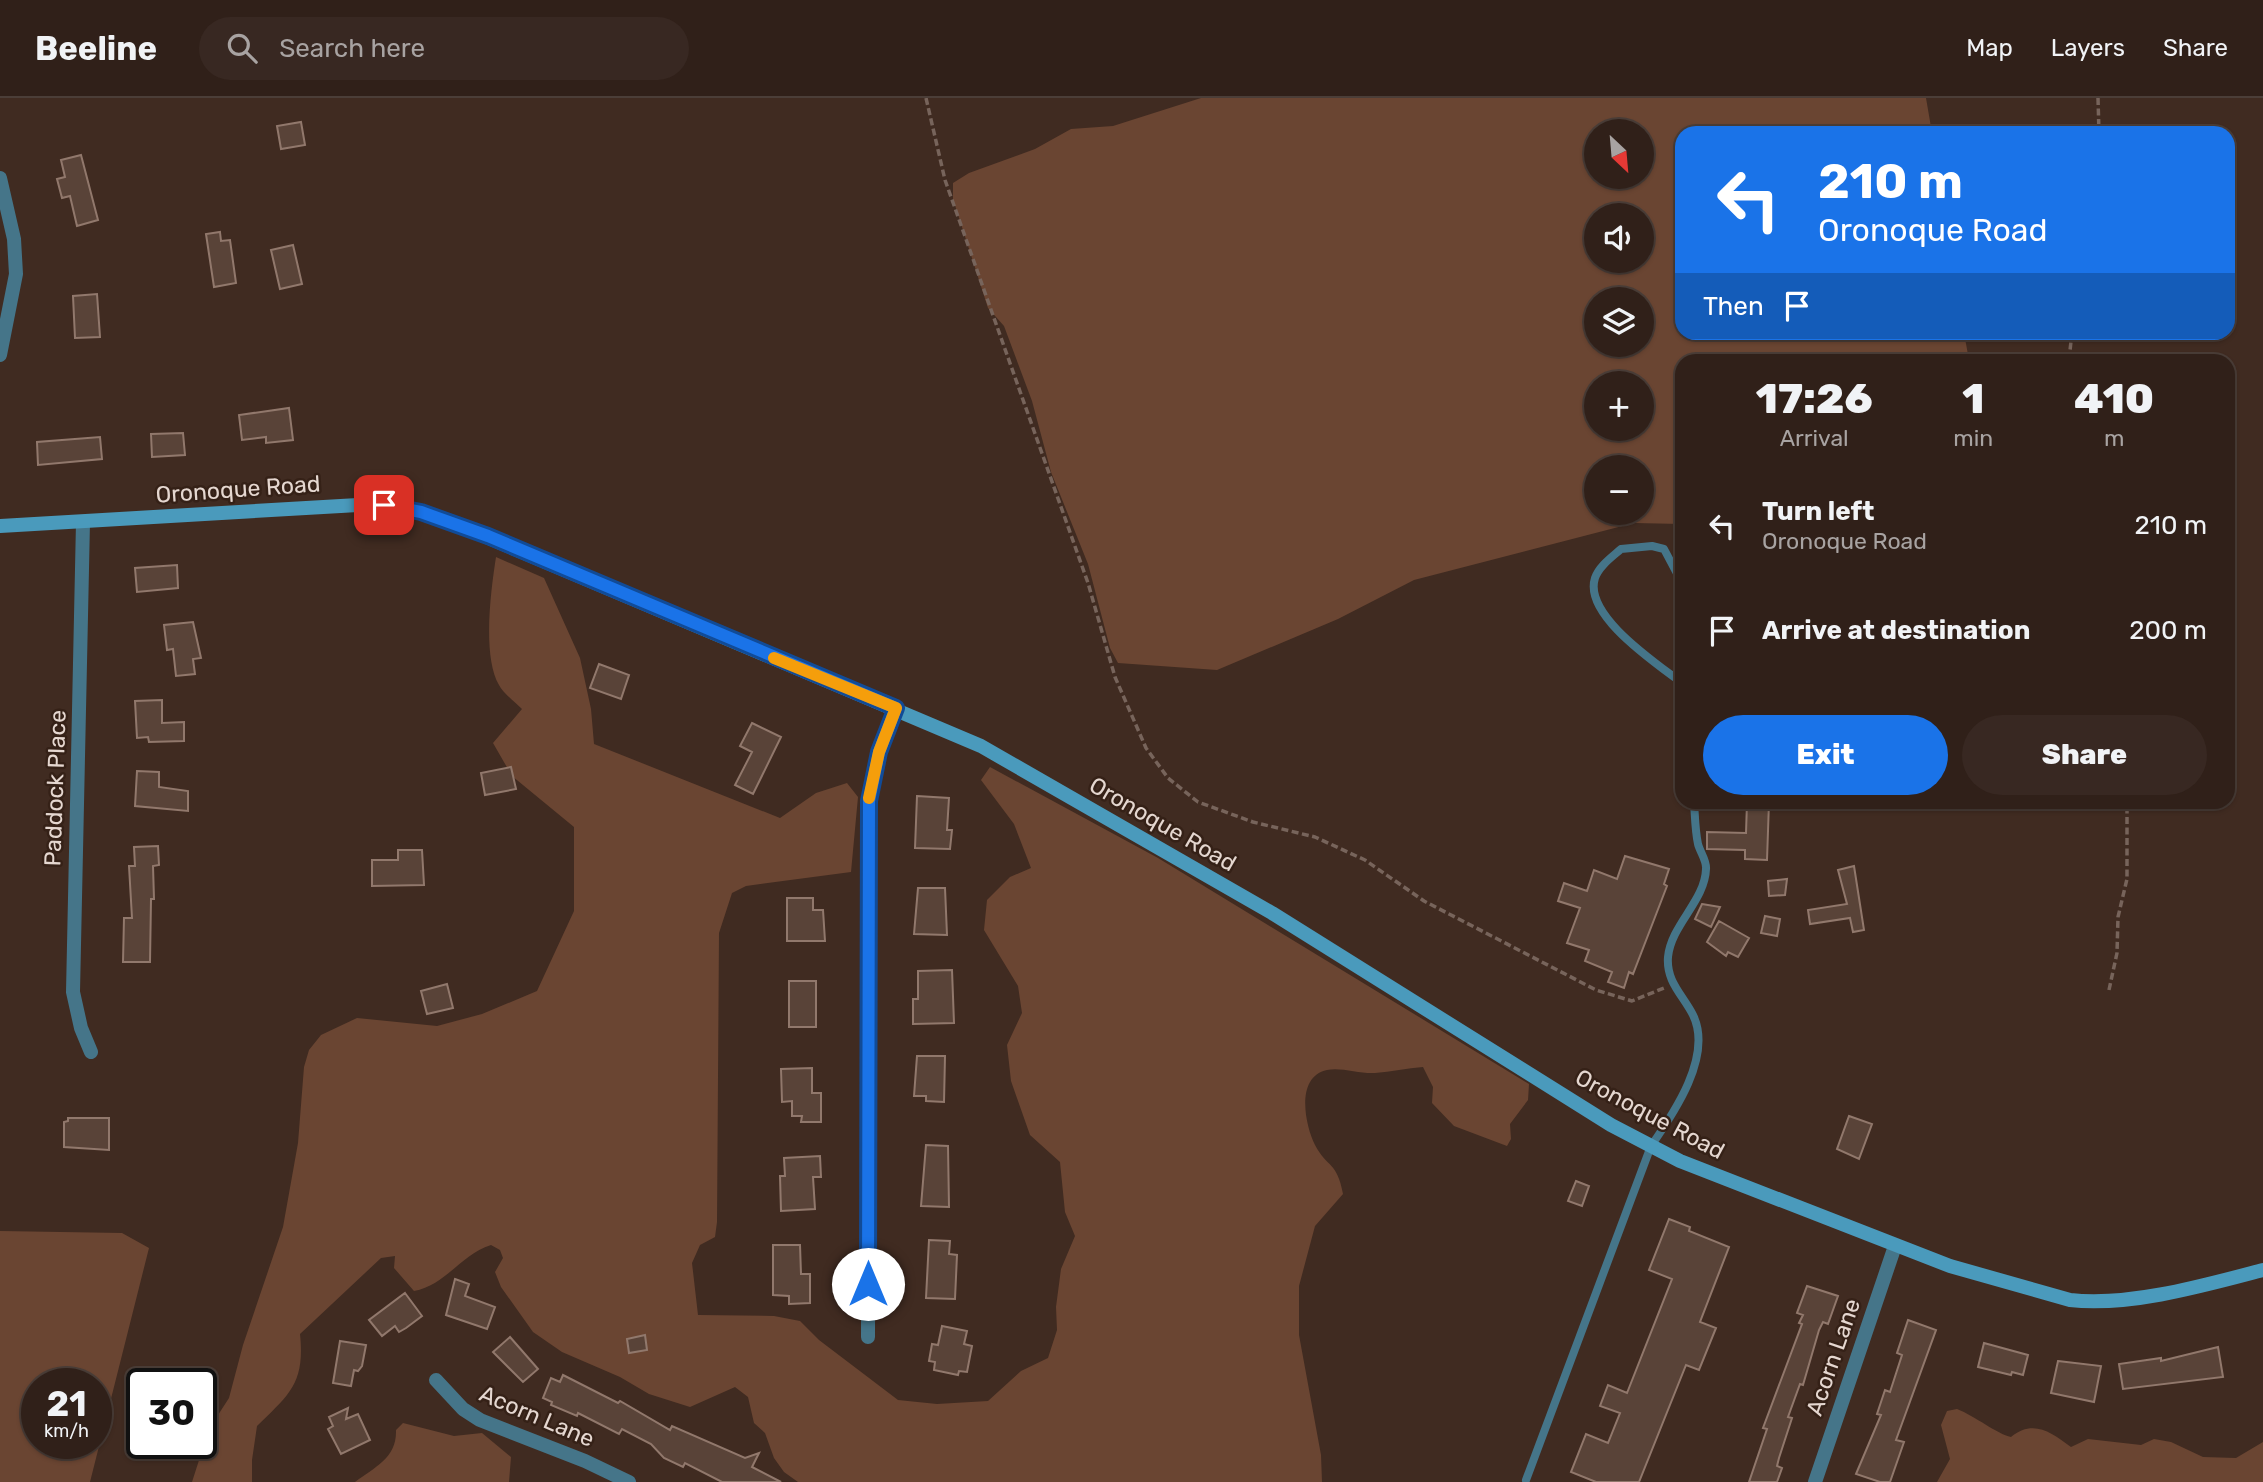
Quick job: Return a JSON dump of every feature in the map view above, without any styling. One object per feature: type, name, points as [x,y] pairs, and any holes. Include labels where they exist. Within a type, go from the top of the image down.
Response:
[{"type":"street","points":[[0,178],[14,239],[16,274],[0,355]]},
{"type":"street","name":"Oronoque Road","points":[[0,526],[328,505],[403,508],[488,536],[981,746],[1218,882],[1651,1146],[1713,1175],[1895,1246],[2017,1287],[2085,1302],[2139,1296],[2263,1270]]},
{"type":"street","name":"Paddock Place","points":[[83,522],[72,992],[80,1028],[91,1052]]},
{"type":"street","points":[[868,1337],[869,801],[879,752],[896,708]]},
{"type":"street","name":"Acorn Lane","points":[[1815,1482],[1895,1246]]},
{"type":"street","name":"Acorn Lane","points":[[436,1380],[463,1409],[480,1420],[585,1461],[629,1482]]},
{"type":"lane","points":[[1675,570],[1664,549],[1652,546],[1621,549],[1595,577],[1594,587],[1596,604],[1607,619],[1675,678]]},
{"type":"lane","points":[[1526,1479],[1651,1146],[1686,1089],[1694,1069],[1699,1034],[1693,1014],[1672,985],[1668,958],[1678,926],[1700,888],[1707,869],[1698,844],[1694,809]]},
{"type":"path","points":[[926,98],[945,180],[1088,583],[1115,677],[1146,748],[1168,778],[1198,802],[1253,822],[1315,837],[1365,860],[1424,901],[1596,990],[1632,1000],[1672,985]]},
{"type":"path","points":[[2098,98],[2099,126]]},
{"type":"path","points":[[2109,990],[2117,953],[2118,917],[2127,879],[2127,809]]},
{"type":"shaded area","points":[[1201,98],[1926,98],[1931,126],[1675,126],[1675,340],[1965,340],[1968,354],[1675,354],[1675,524],[1654,523],[1654,455],[1584,455],[1584,525],[1626,525],[1414,580],[1338,619],[1217,670],[1118,663],[1110,648],[1088,564],[1051,472],[1032,401],[1004,326],[988,308],[953,199],[953,183],[969,173],[1035,149],[1071,129],[1113,126]]},
{"type":"shaded area","points":[[496,557],[544,578],[580,658],[591,709],[594,744],[780,818],[816,793],[847,783],[858,797],[851,872],[746,886],[732,893],[719,933],[717,1222],[715,1237],[700,1245],[692,1263],[698,1315],[774,1316],[800,1321],[819,1340],[898,1400],[937,1404],[988,1401],[1021,1371],[1048,1358],[1057,1330],[1056,1307],[1061,1269],[1075,1236],[1065,1212],[1060,1162],[1030,1135],[1011,1081],[1007,1045],[1022,1013],[1018,986],[984,930],[987,900],[1010,877],[1031,868],[1014,824],[981,780],[990,767],[1158,858],[1529,1084],[1528,1100],[1510,1124],[1511,1139],[1507,1146],[1454,1126],[1432,1103],[1433,1087],[1423,1067],[1375,1073],[1327,1070],[1317,1074],[1310,1082],[1305,1103],[1308,1126],[1319,1152],[1335,1170],[1343,1194],[1315,1226],[1299,1286],[1299,1335],[1321,1455],[1322,1482],[798,1482],[784,1472],[774,1458],[765,1433],[754,1423],[748,1397],[735,1387],[690,1407],[649,1394],[620,1377],[562,1352],[533,1332],[501,1287],[495,1272],[503,1258],[500,1250],[491,1245],[470,1256],[435,1283],[414,1291],[394,1268],[395,1256],[381,1258],[300,1334],[300,1365],[293,1386],[257,1426],[252,1482],[192,1482],[199,1459],[217,1459],[217,1417],[229,1398],[243,1345],[283,1227],[298,1143],[304,1067],[309,1050],[321,1035],[357,1018],[437,1026],[482,1014],[537,991],[574,911],[574,827],[512,776],[493,743],[522,709],[499,685],[494,672],[489,640]]},
{"type":"shaded area","points":[[0,1231],[122,1233],[149,1248],[112,1395],[112,1368],[21,1368],[21,1459],[96,1459],[90,1482],[0,1482]]},
{"type":"shaded area","points":[[1957,1409],[2011,1437],[2034,1428],[2049,1432],[2071,1447],[2088,1439],[2141,1445],[2154,1439],[2171,1442],[2203,1457],[2236,1458],[2263,1442],[2263,1482],[1937,1482],[1950,1459],[1941,1425],[1947,1411]]},
{"type":"shaded area","points":[[403,1423],[454,1436],[482,1433],[511,1457],[509,1482],[355,1482],[389,1455],[396,1430]]},
{"type":"building","points":[[301,122],[305,145],[281,149],[277,126]]},
{"type":"building","points":[[81,155],[98,220],[77,226],[70,196],[62,198],[57,179],[65,177],[61,160]]},
{"type":"building","points":[[220,232],[221,241],[230,240],[236,283],[214,287],[206,234]]},
{"type":"building","points":[[293,245],[302,284],[280,289],[271,250]]},
{"type":"building","points":[[97,294],[100,337],[75,338],[73,296]]},
{"type":"building","points":[[289,408],[293,440],[266,443],[266,437],[242,440],[239,415]]},
{"type":"building","points":[[183,433],[185,455],[152,457],[151,434]]},
{"type":"building","points":[[100,437],[102,459],[38,465],[37,442]]},
{"type":"building","points":[[177,565],[178,588],[137,592],[135,568]]},
{"type":"building","points":[[193,622],[201,658],[193,659],[195,674],[176,676],[173,649],[167,650],[164,625]]},
{"type":"building","points":[[599,664],[629,675],[621,699],[590,688]]},
{"type":"building","points":[[162,700],[162,723],[184,722],[184,741],[149,742],[148,737],[137,738],[135,701]]},
{"type":"building","points":[[752,723],[781,737],[753,794],[735,785],[752,752],[740,746]]},
{"type":"building","points":[[511,767],[516,789],[485,795],[481,773]]},
{"type":"building","points":[[137,771],[159,772],[159,787],[188,791],[188,811],[135,806]]},
{"type":"building","points":[[917,796],[949,798],[947,830],[952,830],[950,849],[915,848]]},
{"type":"building","points":[[1747,809],[1769,809],[1767,860],[1745,859],[1745,850],[1707,849],[1707,832],[1746,833]]},
{"type":"building","points":[[158,846],[159,865],[153,866],[150,962],[123,962],[124,918],[132,918],[129,866],[135,866],[134,847]]},
{"type":"building","points":[[398,850],[422,850],[424,885],[372,886],[372,860],[398,860]]},
{"type":"building","points":[[1625,856],[1669,869],[1664,884],[1667,886],[1633,974],[1629,972],[1624,988],[1608,982],[1612,972],[1585,961],[1589,950],[1567,943],[1580,908],[1558,901],[1564,883],[1587,891],[1594,870],[1617,879]]},
{"type":"building","points":[[1854,866],[1864,930],[1853,932],[1850,918],[1810,924],[1808,910],[1847,904],[1838,870]]},
{"type":"building","points":[[1787,879],[1785,895],[1769,896],[1768,881]]},
{"type":"building","points":[[918,888],[945,888],[947,935],[914,934]]},
{"type":"building","points":[[787,898],[813,898],[813,910],[823,910],[825,941],[787,941]]},
{"type":"building","points":[[1702,904],[1720,907],[1711,927],[1695,919]]},
{"type":"building","points":[[1765,916],[1780,919],[1777,936],[1761,933]]},
{"type":"building","points":[[1719,921],[1749,938],[1738,957],[1728,952],[1726,956],[1707,942]]},
{"type":"building","points":[[952,970],[954,1023],[913,1024],[913,999],[918,999],[918,971]]},
{"type":"building","points":[[789,981],[816,981],[816,1027],[789,1027]]},
{"type":"building","points":[[447,984],[453,1008],[427,1014],[421,991]]},
{"type":"building","points":[[917,1056],[945,1056],[944,1102],[926,1101],[926,1096],[914,1096]]},
{"type":"building","points":[[812,1068],[812,1093],[821,1093],[821,1122],[801,1122],[802,1116],[792,1116],[792,1101],[782,1102],[781,1069]]},
{"type":"building","points":[[1849,1116],[1872,1124],[1859,1159],[1837,1149]]},
{"type":"building","points":[[68,1118],[109,1118],[109,1150],[64,1147],[64,1122],[68,1121]]},
{"type":"building","points":[[926,1145],[948,1146],[949,1207],[921,1206]]},
{"type":"building","points":[[820,1156],[821,1177],[813,1177],[815,1209],[781,1211],[780,1176],[785,1176],[784,1158]]},
{"type":"building","points":[[1576,1181],[1589,1186],[1582,1206],[1568,1201]]},
{"type":"building","points":[[1669,1219],[1690,1227],[1689,1231],[1729,1247],[1700,1322],[1716,1328],[1699,1370],[1686,1365],[1639,1482],[1596,1482],[1571,1472],[1586,1434],[1608,1443],[1620,1413],[1600,1406],[1608,1385],[1627,1393],[1672,1279],[1649,1270]]},
{"type":"building","points":[[929,1240],[950,1241],[949,1254],[957,1255],[955,1299],[926,1298]]},
{"type":"building","points":[[773,1245],[800,1245],[801,1274],[810,1274],[810,1303],[789,1304],[789,1296],[773,1295]]},
{"type":"building","points":[[455,1279],[469,1284],[465,1296],[495,1307],[487,1329],[446,1315]]},
{"type":"building","points":[[1807,1286],[1838,1296],[1828,1324],[1823,1322],[1819,1330],[1803,1385],[1800,1384],[1788,1417],[1792,1418],[1777,1466],[1782,1468],[1777,1482],[1749,1482],[1767,1429],[1763,1428],[1802,1324],[1799,1323],[1803,1315],[1797,1313]]},
{"type":"building","points":[[405,1293],[422,1316],[399,1332],[395,1326],[382,1336],[369,1320]]},
{"type":"building","points":[[1908,1320],[1936,1330],[1896,1440],[1904,1442],[1890,1482],[1880,1482],[1856,1474],[1881,1415],[1877,1414],[1885,1390],[1890,1392],[1902,1355],[1897,1353]]},
{"type":"building","points":[[942,1326],[967,1331],[964,1344],[972,1346],[967,1372],[959,1371],[958,1375],[934,1370],[935,1362],[929,1361],[932,1344],[938,1345]]},
{"type":"building","points":[[645,1335],[647,1350],[629,1353],[627,1339]]},
{"type":"building","points":[[510,1337],[538,1369],[523,1382],[493,1352]]},
{"type":"building","points":[[340,1341],[366,1345],[362,1366],[358,1371],[354,1370],[351,1386],[333,1383]]},
{"type":"building","points":[[1984,1343],[2028,1355],[2023,1375],[2012,1372],[2011,1375],[1978,1367]]},
{"type":"building","points":[[2218,1347],[2223,1377],[2123,1389],[2119,1364],[2161,1358],[2161,1361]]},
{"type":"building","points":[[2058,1361],[2101,1366],[2094,1402],[2051,1393]]},
{"type":"building","points":[[563,1375],[618,1403],[620,1401],[670,1430],[672,1426],[745,1458],[759,1453],[752,1467],[781,1482],[722,1482],[685,1463],[683,1467],[664,1458],[651,1444],[622,1429],[619,1434],[578,1413],[577,1416],[551,1405],[552,1402],[543,1398],[551,1378],[560,1382]]},
{"type":"building","points":[[348,1408],[346,1419],[358,1414],[370,1440],[341,1454],[328,1429],[333,1426],[329,1417]]},
{"type":"slow traffic","points":[[774,658],[896,708],[879,752],[869,798]]},
{"type":"route","points":[[384,505],[421,512],[488,536],[896,708],[879,752],[869,801],[868,1284]]}]
